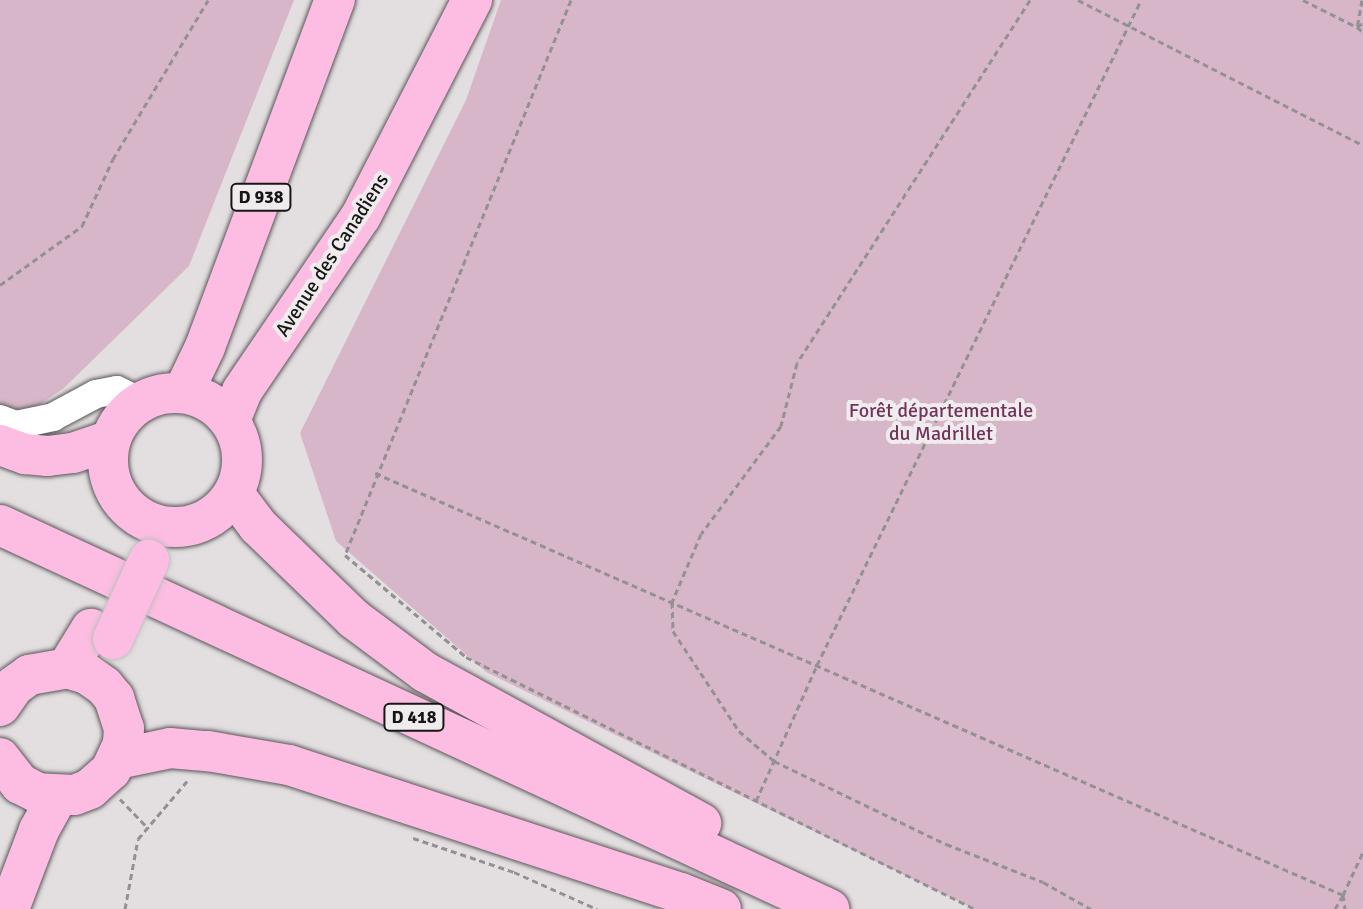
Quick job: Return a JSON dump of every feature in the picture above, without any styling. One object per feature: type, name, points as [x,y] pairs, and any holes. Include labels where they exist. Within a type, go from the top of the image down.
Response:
[{"type":"highway","name":"D 938","points":[[183,393],[205,347],[335,0]]},
{"type":"highway","name":"Avenue des Canadiens","points":[[230,421],[242,391],[361,216],[472,0]]},
{"type":"highway","points":[[183,393],[217,407],[230,421],[242,457],[234,494],[221,510],[204,521],[143,538],[110,482],[107,461],[110,440],[122,418],[140,401],[161,394],[183,393]]},
{"type":"highway","points":[[0,445],[25,454],[48,456],[73,453],[110,440]]},
{"type":"highway","points":[[234,494],[258,526],[354,619],[425,672],[783,869],[824,907]]},
{"type":"highway","name":"D 418","points":[[0,525],[824,907]]},
{"type":"highway","points":[[67,668],[102,634],[143,538]]},
{"type":"highway","name":"D 418","points":[[0,555],[767,909]]},
{"type":"highway","points":[[102,634],[104,686]]},
{"type":"highway","points":[[1,701],[29,675],[48,668],[67,668],[87,674],[114,698],[124,728],[110,769]]},
{"type":"highway","points":[[2,776],[29,789],[57,797],[90,789],[110,769],[170,748],[208,751],[289,765],[666,888],[721,909]]},
{"type":"highway","points":[[9,909],[39,830],[57,797]]},
{"type":"lane","points":[[0,419],[16,425],[53,417],[96,394],[117,390],[140,401]]},
{"type":"path","points":[[0,285],[82,226],[113,159],[208,0]]},
{"type":"path","points":[[571,0],[375,473],[345,555],[466,657],[975,909]]},
{"type":"path","points":[[1030,0],[797,363],[781,426],[701,534],[672,602],[673,631],[739,731],[774,761],[946,844],[1043,882],[1091,909]]},
{"type":"path","points":[[1078,0],[1363,145]]},
{"type":"path","points":[[756,801],[817,665],[1141,0]]},
{"type":"path","points":[[1303,0],[1363,32]]},
{"type":"path","points":[[1357,27],[1362,0]]},
{"type":"path","points":[[1357,27],[1363,23]]},
{"type":"path","points":[[375,473],[1343,895]]},
{"type":"path","points":[[110,769],[148,828]]},
{"type":"path","points":[[125,909],[138,839],[189,778]]},
{"type":"path","points":[[411,837],[514,872],[597,909]]},
{"type":"path","points":[[1335,909],[1363,852]]},
{"type":"path","points":[[1343,895],[1345,909]]},
{"type":"green space","points":[[0,0],[294,0],[189,266],[64,388],[30,411],[8,412],[0,408]]},
{"type":"green space","name":"Forêt départementale du Madrillet","points":[[501,0],[1363,0],[1363,909],[974,909],[486,672],[336,541],[300,433],[466,100]]}]
